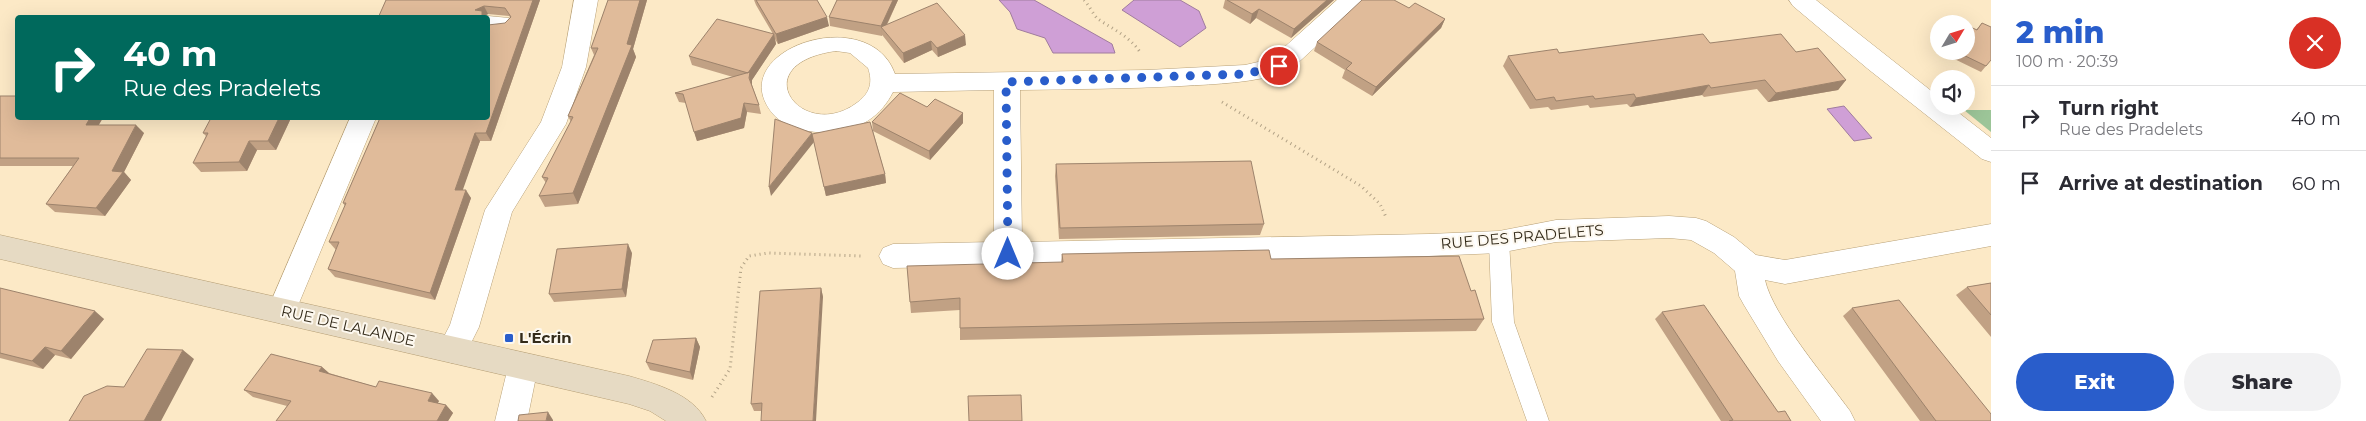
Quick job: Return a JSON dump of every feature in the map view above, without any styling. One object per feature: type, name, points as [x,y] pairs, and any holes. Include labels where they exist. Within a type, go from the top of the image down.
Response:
[{"type":"street","points":[[452,350],[464,327],[499,210],[554,124],[574,67],[586,0]]},
{"type":"street","points":[[884,83],[1147,79],[1245,74],[1279,66],[1352,0]]},
{"type":"street","points":[[1801,0],[1877,63],[1991,152]]},
{"type":"street","points":[[1006,82],[1008,254]]},
{"type":"street","points":[[282,311],[362,120]]},
{"type":"street","name":"RUE DES PRADELETS","points":[[893,256],[1399,246],[1499,242],[1556,231],[1669,227],[1696,229],[1724,245],[1748,265],[1786,272],[1991,236]]},
{"type":"street","name":"RUE DE LALANDE","points":[[0,247],[654,397],[674,407],[699,411]]},
{"type":"street","points":[[1748,265],[1754,296],[1789,352],[1838,421]]},
{"type":"street","points":[[511,421],[523,367]]},
{"type":"lane","points":[[1499,242],[1503,322],[1538,421]]},
{"type":"path","points":[[1084,0],[1092,8],[1096,18],[1118,30],[1134,43],[1143,57],[1147,79]]},
{"type":"path","points":[[1197,76],[1220,100],[1361,186],[1380,204],[1399,246]]},
{"type":"path","points":[[699,411],[730,369],[741,268],[749,256],[768,253],[893,256]]},
{"type":"green space","points":[[1975,110],[1991,110],[1991,132],[1970,115],[1975,115]]},
{"type":"shaded area","points":[[999,0],[1034,0],[1112,44],[1115,53],[1053,53],[1045,38],[1017,29],[1010,12]]},
{"type":"shaded area","points":[[1134,0],[1180,0],[1199,11],[1206,28],[1180,47],[1122,10]]},
{"type":"shaded area","points":[[1844,106],[1872,138],[1854,141],[1827,109]]},
{"type":"building","points":[[386,0],[533,0],[486,133],[475,133],[455,190],[466,190],[430,293],[328,269],[339,242],[329,242],[346,203],[343,203],[379,120],[490,120],[490,25],[505,23],[511,17],[505,8],[484,6],[475,10],[482,11],[482,15],[379,15]]},
{"type":"building","points":[[608,0],[640,0],[627,44],[632,45],[573,193],[539,196],[548,178],[542,177],[573,117],[568,116],[598,48],[591,48]]},
{"type":"building","points":[[756,0],[817,0],[827,17],[776,34]]},
{"type":"building","points":[[837,0],[893,0],[881,26],[829,17]]},
{"type":"building","points":[[1227,0],[1327,0],[1294,29],[1259,9],[1252,14]]},
{"type":"building","points":[[1362,0],[1394,0],[1409,8],[1415,3],[1445,19],[1376,87],[1346,69],[1352,63],[1317,42]]},
{"type":"building","points":[[937,3],[965,35],[937,48],[931,41],[903,53],[881,27]]},
{"type":"building","points":[[717,19],[774,34],[748,73],[689,56]]},
{"type":"building","points":[[1982,23],[1991,27],[1991,60],[1986,66],[1974,60],[1975,29],[1977,30]]},
{"type":"building","points":[[1703,34],[1710,43],[1781,34],[1796,52],[1818,48],[1846,80],[1776,93],[1765,80],[1711,88],[1709,85],[1636,98],[1634,94],[1595,99],[1593,96],[1556,101],[1554,97],[1536,100],[1508,56],[1557,49],[1559,53]]},
{"type":"building","points":[[750,72],[749,78],[759,105],[744,103],[741,118],[694,132],[683,94],[675,93]]},
{"type":"building","points":[[900,93],[927,107],[935,99],[963,113],[929,151],[872,122]]},
{"type":"building","points":[[0,96],[15,96],[15,120],[89,120],[86,125],[136,125],[112,171],[123,172],[96,208],[46,204],[79,158],[0,158]]},
{"type":"building","points":[[775,119],[812,133],[769,187]]},
{"type":"building","points":[[210,120],[278,120],[268,141],[249,141],[239,162],[193,163],[208,133],[203,133]]},
{"type":"building","points":[[870,122],[885,174],[824,187],[812,134]]},
{"type":"building","points":[[1251,161],[1264,224],[1060,228],[1056,164]]},
{"type":"building","points":[[628,244],[622,289],[549,294],[557,249]]},
{"type":"building","points":[[1269,250],[1271,259],[1459,256],[1471,291],[1475,290],[1484,319],[960,328],[960,298],[910,302],[907,266],[1063,262],[1062,254]]},
{"type":"building","points":[[1991,283],[1991,315],[1967,287]]},
{"type":"building","points":[[0,288],[95,311],[61,351],[45,347],[32,361],[0,353]]},
{"type":"building","points":[[821,288],[813,421],[761,421],[762,403],[751,404],[760,291]]},
{"type":"building","points":[[1899,300],[1991,414],[1991,421],[1936,421],[1852,308]]},
{"type":"building","points":[[1704,305],[1778,412],[1785,411],[1791,421],[1729,421],[1733,420],[1662,312]]},
{"type":"building","points":[[696,338],[690,372],[646,362],[653,340]]},
{"type":"building","points":[[147,349],[183,350],[144,421],[69,421],[84,396],[107,386],[124,387]]},
{"type":"building","points":[[271,354],[322,367],[319,371],[376,387],[379,381],[432,393],[428,401],[446,405],[437,421],[276,421],[291,401],[244,390]]},
{"type":"building","points":[[1021,395],[1022,421],[969,421],[968,396]]},
{"type":"building","points":[[548,412],[546,421],[518,421],[519,415]]},
{"type":"place","name":"L'Écrin","points":[[509,338]]},
{"type":"route","points":[[1008,254],[1006,82],[1147,79],[1245,74],[1279,66]]}]
